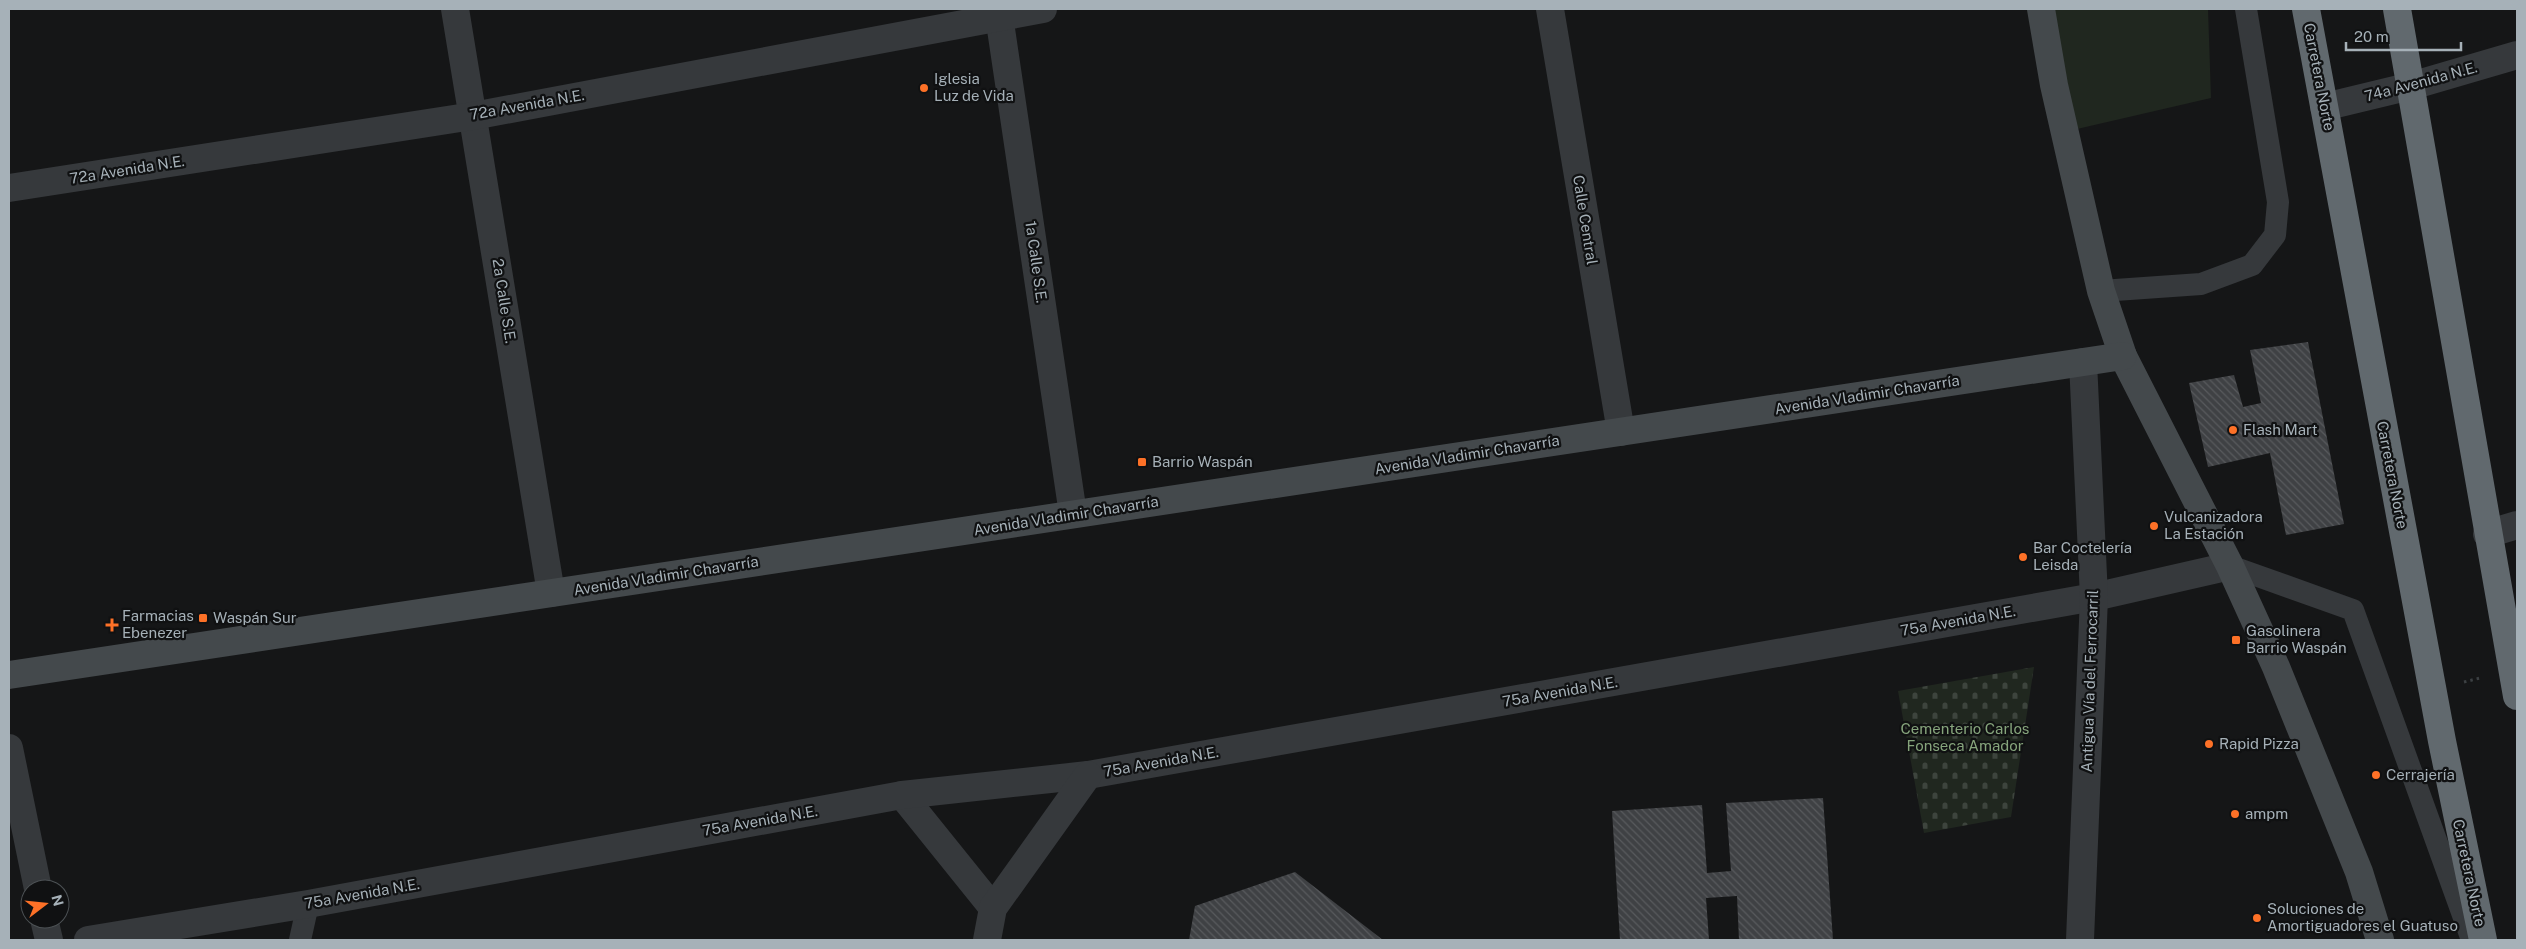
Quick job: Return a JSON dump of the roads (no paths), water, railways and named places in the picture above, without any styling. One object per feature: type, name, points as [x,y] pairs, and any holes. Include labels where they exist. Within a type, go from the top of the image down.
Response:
[{"type":"highway","name":"Carretera Norte","points":[[2306,9],[2440,731],[2483,940]]},
{"type":"highway","points":[[2397,9],[2517,696]]},
{"type":"street","name":"2a Calle S.E.","points":[[456,9],[552,593]]},
{"type":"street","name":"72a Avenida N.E.","points":[[9,188],[473,116],[999,13],[1043,9]]},
{"type":"street","name":"Calle Central","points":[[1550,9],[1621,432]]},
{"type":"street","points":[[2041,9],[2054,85],[2101,291],[2123,356],[2230,566],[2276,667],[2359,872],[2380,940]]},
{"type":"street","name":"1a Calle S.E.","points":[[999,13],[1073,514]]},
{"type":"street","name":"74a Avenida N.E.","points":[[2324,107],[2411,86],[2517,55]]},
{"type":"street","name":"Avenida Vladimir Chavarría","points":[[9,675],[2123,356]]},
{"type":"street","name":"Antigua Vía del Ferrocarril","points":[[2080,940],[2094,597],[2083,362]]},
{"type":"street","points":[[2488,534],[2517,525]]},
{"type":"street","name":"75a Avenida N.E.","points":[[88,940],[308,904],[902,795],[1088,775],[2094,597],[2230,566]]},
{"type":"street","points":[[9,748],[36,879]]},
{"type":"street","points":[[987,940],[993,908],[1088,775]]},
{"type":"street","points":[[902,795],[993,908]]},
{"type":"lane","points":[[2101,291],[2201,284],[2252,266],[2275,235],[2278,202],[2246,9]]},
{"type":"lane","points":[[2230,566],[2353,610],[2472,940]]},
{"type":"lane","points":[[300,940],[308,904]]},
{"type":"place","name":"Iglesia Luz de Vida","points":[[924,88]]},
{"type":"place","name":"Flash Mart","points":[[2233,430]]},
{"type":"place","name":"Barrio Waspán","points":[[1142,462]]},
{"type":"place","name":"Vulcanizadora La Estación","points":[[2154,526]]},
{"type":"place","name":"Bar Coctelería Leisda","points":[[2023,557]]},
{"type":"place","name":"Waspán Sur","points":[[203,618]]},
{"type":"place","name":"Farmacias Ebenezer","points":[[112,625]]},
{"type":"place","name":"Gasolinera Barrio Waspán","points":[[2236,640]]},
{"type":"place","name":"Rapid Pizza","points":[[2209,744]]},
{"type":"place","name":"Cerrajería","points":[[2376,775]]},
{"type":"place","name":"ampm","points":[[2235,814]]},
{"type":"place","name":"Soluciones de Amortiguadores el Guatuso","points":[[2257,918]]},
{"type":"park label","name":"Cementerio Carlos Fonseca Amador","points":[[1965,738]]}]
